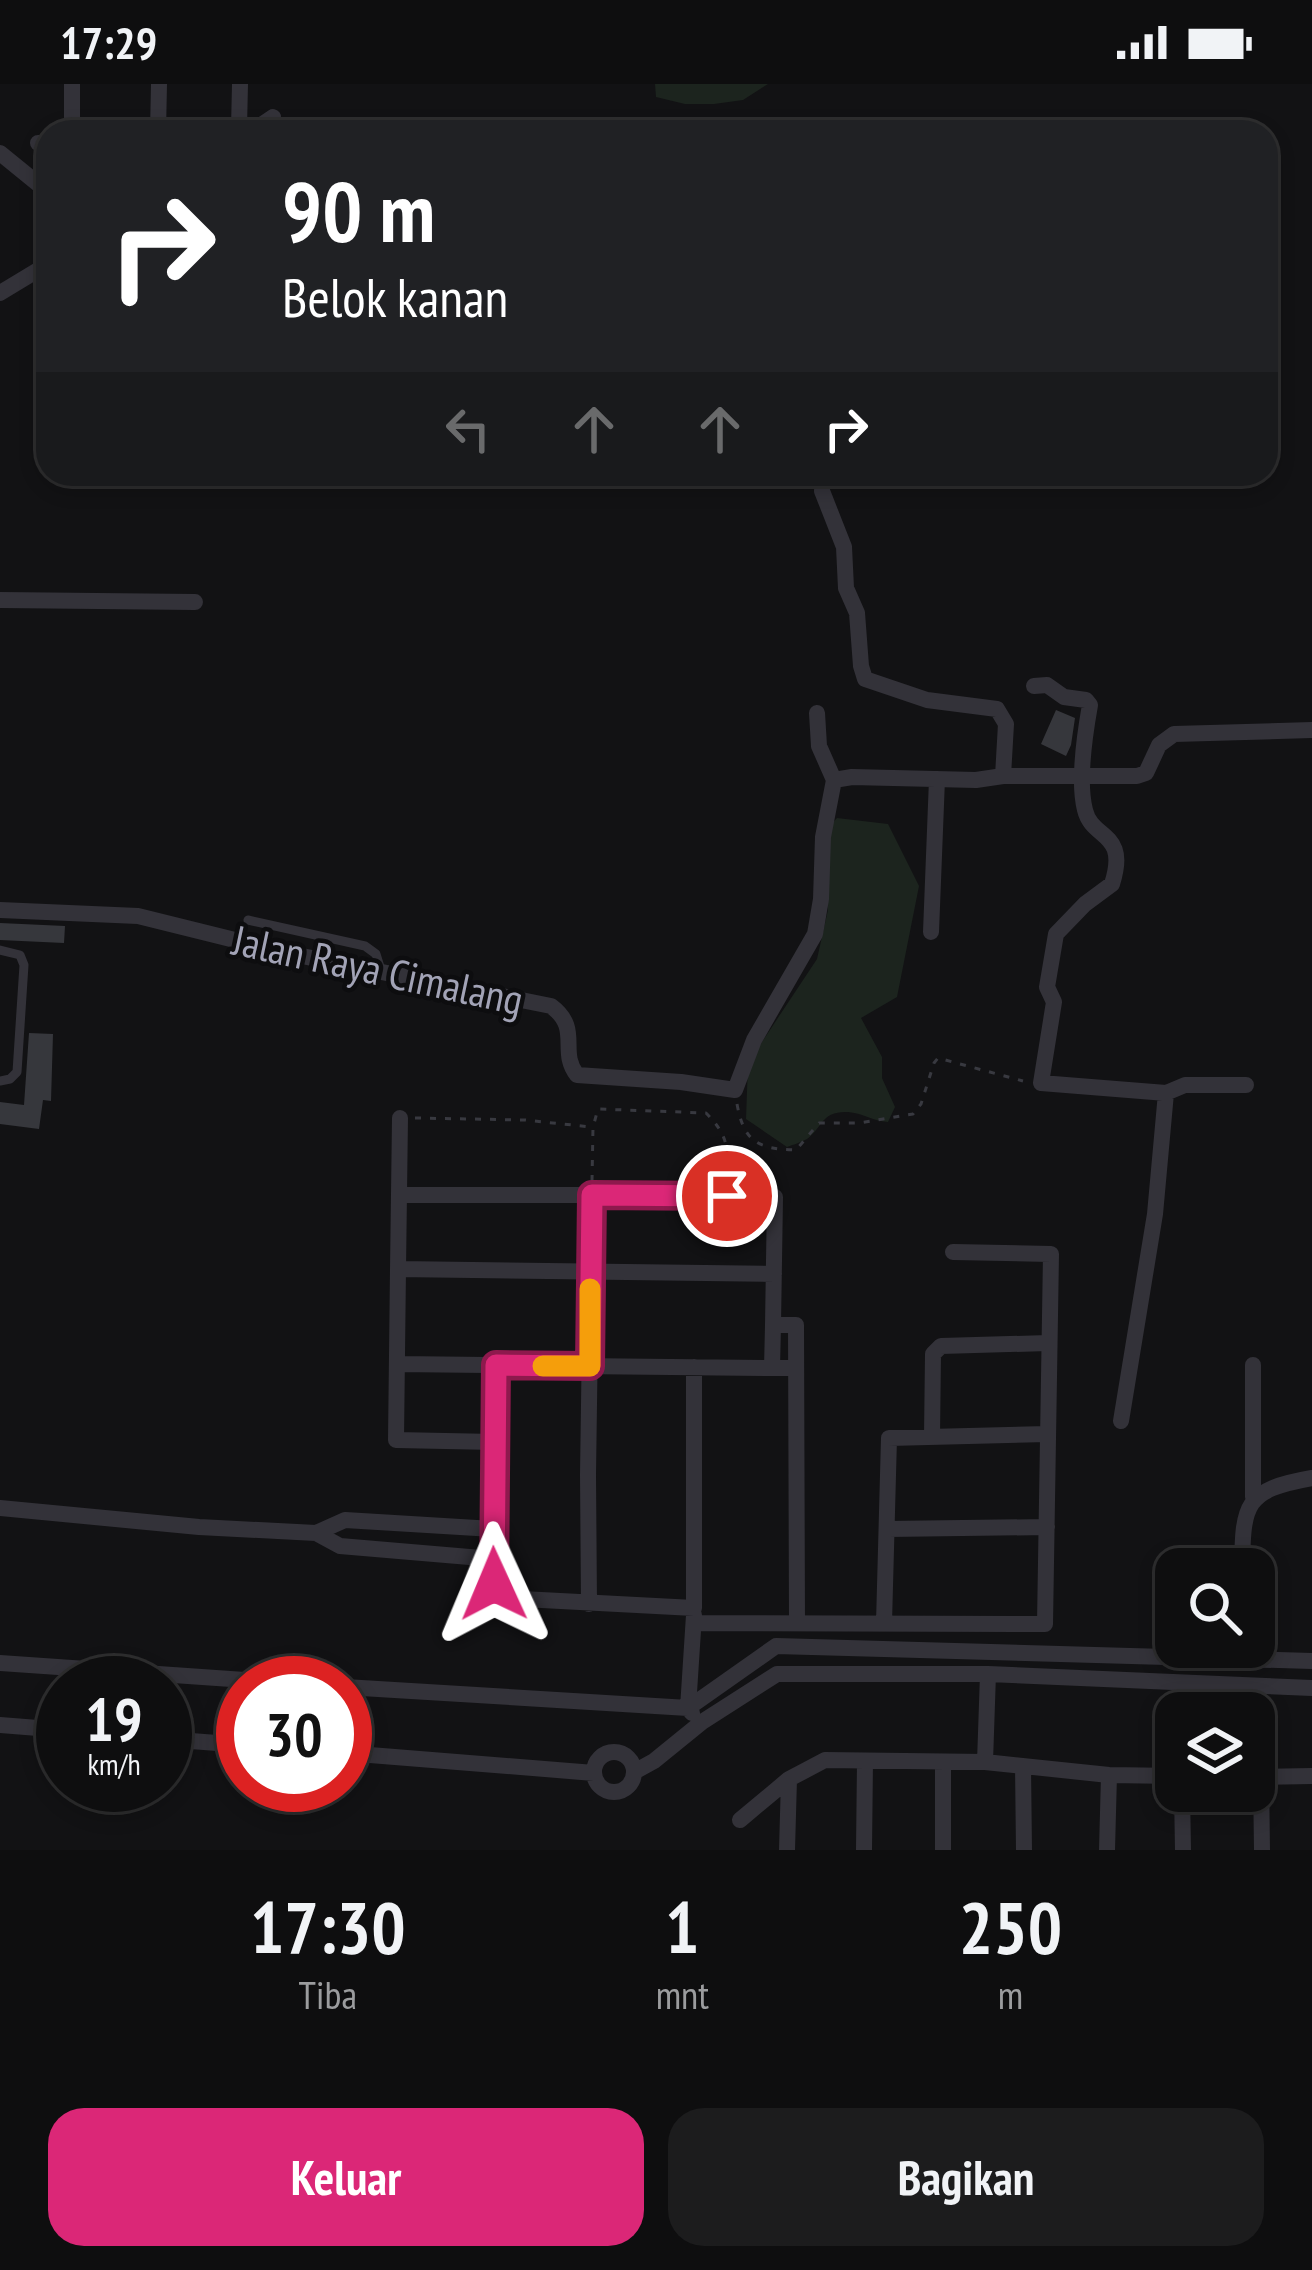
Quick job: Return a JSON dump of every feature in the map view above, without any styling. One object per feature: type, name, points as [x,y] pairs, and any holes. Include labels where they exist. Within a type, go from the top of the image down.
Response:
[{"type":"street","points":[[72,84],[72,120]]},
{"type":"street","points":[[158,120],[159,84]]},
{"type":"street","points":[[240,84],[244,120]]},
{"type":"street","points":[[267,120],[273,117]]},
{"type":"street","points":[[0,153],[36,182]]},
{"type":"street","points":[[0,293],[36,271]]},
{"type":"street","points":[[822,491],[844,548],[846,589],[857,613],[865,680],[927,700],[997,709],[1006,724],[1003,776]]},
{"type":"street","points":[[0,600],[195,602]]},
{"type":"street","points":[[1034,686],[1047,685],[1064,697],[1086,700],[1090,706],[1085,729],[1085,814],[1114,848],[1115,880],[1056,934],[1047,987],[1054,1002],[1040,1083],[1166,1093],[1185,1084],[1246,1085]]},
{"type":"street","points":[[735,1090],[754,1040],[815,934],[823,837],[834,780],[819,746],[817,713]]},
{"type":"street","points":[[834,780],[1142,776],[1160,745],[1174,734],[1312,730]]},
{"type":"street","points":[[931,932],[937,779]]},
{"type":"street","name":"Jalan Raya Cimalang","points":[[0,910],[138,916],[287,953],[551,1006],[568,1024],[569,1064],[577,1075],[735,1090]]},
{"type":"street","points":[[1121,1421],[1154,1214],[1166,1093]]},
{"type":"street","points":[[400,1118],[396,1440],[495,1442]]},
{"type":"street","points":[[399,1195],[775,1197],[772,1368]]},
{"type":"street","points":[[589,1604],[592,1195]]},
{"type":"street","points":[[496,1365],[493,1559],[497,1594],[505,1598],[797,1622],[1045,1624],[1051,1254],[953,1252]]},
{"type":"street","points":[[398,1269],[774,1274]]},
{"type":"street","points":[[773,1324],[796,1324],[797,1622]]},
{"type":"street","points":[[932,1436],[933,1354],[941,1346],[1048,1343]]},
{"type":"street","points":[[397,1364],[796,1368]]},
{"type":"street","points":[[1243,1548],[1245,1516],[1253,1497],[1253,1365]]},
{"type":"street","points":[[694,1367],[695,1715]]},
{"type":"street","points":[[884,1623],[889,1438],[1047,1434]]},
{"type":"street","points":[[1253,1497],[1278,1485],[1312,1478]]},
{"type":"street","points":[[0,1508],[316,1533],[340,1546],[493,1559]]},
{"type":"street","points":[[316,1533],[345,1520],[493,1529]]},
{"type":"street","points":[[888,1529],[1047,1527]]},
{"type":"street","points":[[634,1772],[654,1761],[695,1715],[776,1646],[1155,1653]]},
{"type":"street","points":[[1071,1652],[1071,1676]]},
{"type":"street","points":[[1275,1657],[1312,1661]]},
{"type":"street","points":[[0,1663],[216,1678]]},
{"type":"street","points":[[1242,1668],[1243,1686]]},
{"type":"street","points":[[372,1689],[695,1715],[777,1674],[1071,1676],[1312,1688]]},
{"type":"street","points":[[985,1762],[988,1674]]},
{"type":"street","points":[[0,1725],[36,1728]]},
{"type":"street","points":[[610,1752],[629,1759],[634,1772],[630,1785],[618,1792],[599,1786],[594,1773],[598,1760],[610,1752]]},
{"type":"street","points":[[372,1755],[594,1773]]},
{"type":"street","points":[[740,1820],[789,1779],[825,1760],[985,1762],[1155,1776]]},
{"type":"street","points":[[865,1761],[865,1850]]},
{"type":"street","points":[[943,1762],[943,1850]]},
{"type":"street","points":[[1023,1766],[1024,1850]]},
{"type":"street","points":[[1107,1850],[1109,1775]]},
{"type":"street","points":[[1275,1777],[1312,1776]]},
{"type":"street","points":[[788,1850],[789,1779]]},
{"type":"street","points":[[1183,1812],[1184,1850]]},
{"type":"street","points":[[1260,1812],[1262,1850]]},
{"type":"lane","points":[[248,920],[359,944],[376,954],[381,970]]},
{"type":"lane","points":[[0,950],[20,955],[24,965],[17,1072],[0,1081]]},
{"type":"path","points":[[735,1090],[740,1116],[752,1139],[767,1149],[796,1150],[819,1123],[860,1123],[913,1114],[938,1058],[1040,1083]]},
{"type":"path","points":[[592,1195],[593,1127],[598,1109],[706,1113],[728,1146],[727,1196]]},
{"type":"path","points":[[400,1118],[525,1120],[593,1127]]},
{"type":"shaded area","points":[[655,84],[768,84],[743,100],[685,104],[656,97]]},
{"type":"shaded area","points":[[837,818],[888,824],[919,886],[897,997],[861,1018],[882,1057],[882,1078],[895,1107],[888,1122],[853,1113],[833,1114],[807,1139],[787,1147],[746,1119],[748,1063],[817,959],[828,910],[824,844],[827,829]]},
{"type":"building","points":[[1056,710],[1075,718],[1066,756],[1041,744]]},
{"type":"building","points":[[0,923],[65,926],[64,943],[0,940]]},
{"type":"building","points":[[29,1033],[53,1034],[51,1101],[43,1100],[39,1129],[0,1124],[0,1102],[24,1105]]},
{"type":"slow traffic","points":[[543,1366],[590,1366],[590,1289]]},
{"type":"route","points":[[494,1584],[496,1365],[590,1366],[592,1195],[727,1196]]}]
